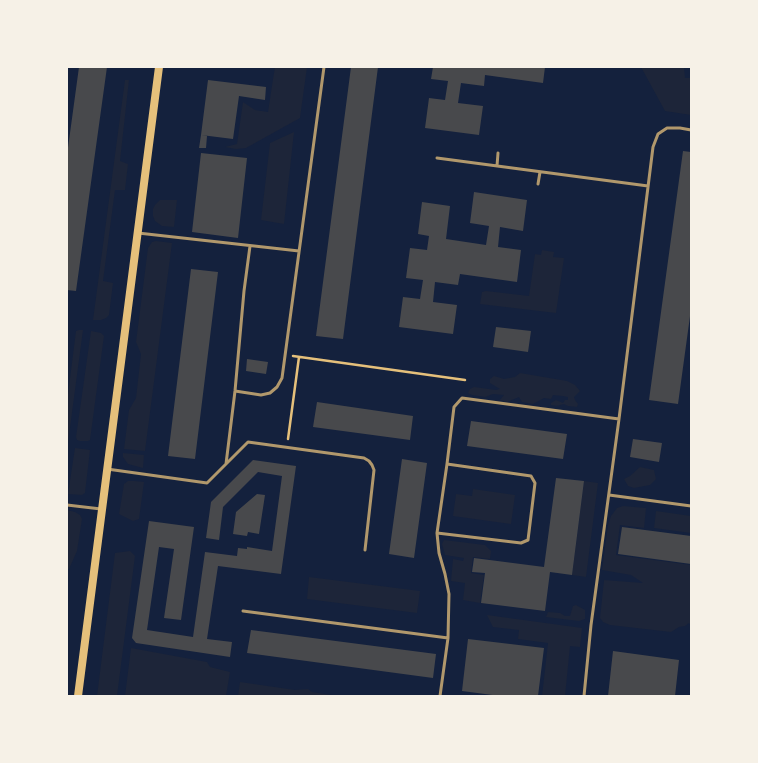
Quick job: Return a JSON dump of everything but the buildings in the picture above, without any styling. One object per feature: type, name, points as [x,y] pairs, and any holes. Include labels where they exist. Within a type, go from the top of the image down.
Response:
[{"type":"main road","points":[[78,696],[159,67]]},
{"type":"lane","points":[[235,391],[261,395],[270,393],[277,387],[282,378],[324,67]]},
{"type":"lane","points":[[584,696],[591,625],[619,419],[653,147],[658,134],[668,128],[691,130]]},
{"type":"lane","points":[[497,166],[498,153]]},
{"type":"lane","points":[[437,158],[648,186]]},
{"type":"lane","points":[[538,184],[540,172]]},
{"type":"lane","points":[[138,233],[299,251]]},
{"type":"lane","points":[[226,464],[250,246]]},
{"type":"lane","points":[[440,696],[448,638],[448,594],[446,574],[439,553],[437,533],[454,407],[462,398],[619,419]]},
{"type":"lane","points":[[107,469],[207,482],[248,442],[364,458],[372,464],[374,470],[365,550]]},
{"type":"lane","points":[[437,533],[521,543],[528,540],[535,483],[531,476],[447,464]]},
{"type":"lane","points":[[609,495],[691,506]]},
{"type":"lane","points":[[67,505],[102,510]]},
{"type":"lane","points":[[243,611],[448,638]]},
{"type":"path","points":[[287,447],[299,356],[465,380]]},
{"type":"shaded area","points":[[275,67],[307,67],[300,118],[246,148],[236,149],[225,147],[237,144],[243,102],[255,110],[268,112]]},
{"type":"shaded area","points":[[641,67],[684,67],[685,78],[691,78],[691,115],[665,111]]},
{"type":"shaded area","points":[[125,80],[129,80],[120,161],[128,164],[125,190],[115,190],[103,281],[113,283],[109,315],[101,320],[93,320]]},
{"type":"shaded area","points":[[294,132],[284,224],[261,220],[270,143]]},
{"type":"shaded area","points":[[160,200],[177,200],[174,227],[162,226],[155,221],[153,209]]},
{"type":"shaded area","points":[[152,242],[172,243],[145,451],[124,449],[129,410],[136,398],[141,354],[136,342],[148,248]]},
{"type":"shaded area","points":[[542,250],[554,252],[553,257],[564,258],[556,313],[480,304],[482,292],[486,291],[529,296],[535,254],[541,255]]},
{"type":"shaded area","points":[[83,330],[67,450],[67,402],[76,331]]},
{"type":"shaded area","points":[[91,331],[101,333],[104,336],[90,440],[80,441],[77,440],[76,437]]},
{"type":"shaded area","points":[[520,373],[567,381],[575,385],[580,391],[574,397],[578,404],[577,407],[564,404],[557,406],[551,405],[551,403],[556,400],[563,403],[565,400],[568,400],[568,397],[563,396],[553,395],[551,399],[544,398],[533,404],[522,402],[519,397],[507,402],[500,400],[504,395],[493,394],[485,397],[468,393],[470,389],[474,387],[496,390],[500,389],[490,383],[490,379],[494,376],[504,379],[515,377]]},
{"type":"shaded area","points":[[75,448],[90,450],[85,493],[82,495],[68,494]]},
{"type":"shaded area","points":[[123,453],[144,455],[143,468],[128,464],[123,457]]},
{"type":"shaded area","points":[[640,467],[654,470],[656,479],[650,485],[634,488],[628,486],[624,479]]},
{"type":"shaded area","points":[[128,481],[144,482],[139,519],[133,521],[119,514],[124,484]]},
{"type":"shaded area","points":[[584,481],[598,483],[586,577],[572,575]]},
{"type":"shaded area","points":[[473,489],[515,495],[511,524],[453,516],[456,494],[472,496]]},
{"type":"shaded area","points":[[623,506],[646,508],[644,528],[620,525],[616,555],[691,565],[691,626],[689,623],[671,632],[610,625],[603,622],[600,618],[604,580],[643,583],[631,575],[602,570],[608,525],[611,516],[617,508]]},
{"type":"shaded area","points":[[67,510],[80,515],[82,519],[77,551],[69,569],[67,569]]},
{"type":"shaded area","points":[[656,511],[691,516],[691,533],[654,528]]},
{"type":"shaded area","points":[[444,540],[485,545],[491,551],[490,559],[473,557],[471,573],[484,575],[480,603],[463,600],[465,583],[451,581],[453,559],[463,561],[464,558],[445,555],[442,544]]},
{"type":"shaded area","points":[[130,551],[135,556],[117,696],[97,696],[115,553]]},
{"type":"shaded area","points":[[309,577],[420,591],[417,613],[307,599]]},
{"type":"shaded area","points":[[576,605],[585,610],[585,619],[579,621],[546,617],[548,612],[570,616],[573,606]]},
{"type":"shaded area","points":[[487,615],[582,628],[580,647],[570,646],[565,696],[542,696],[548,643],[518,639],[519,630],[493,627]]},
{"type":"shaded area","points":[[131,648],[207,662],[210,667],[230,672],[226,696],[125,696]]},
{"type":"shaded area","points":[[240,682],[295,690],[308,689],[312,692],[338,696],[238,696]]}]
